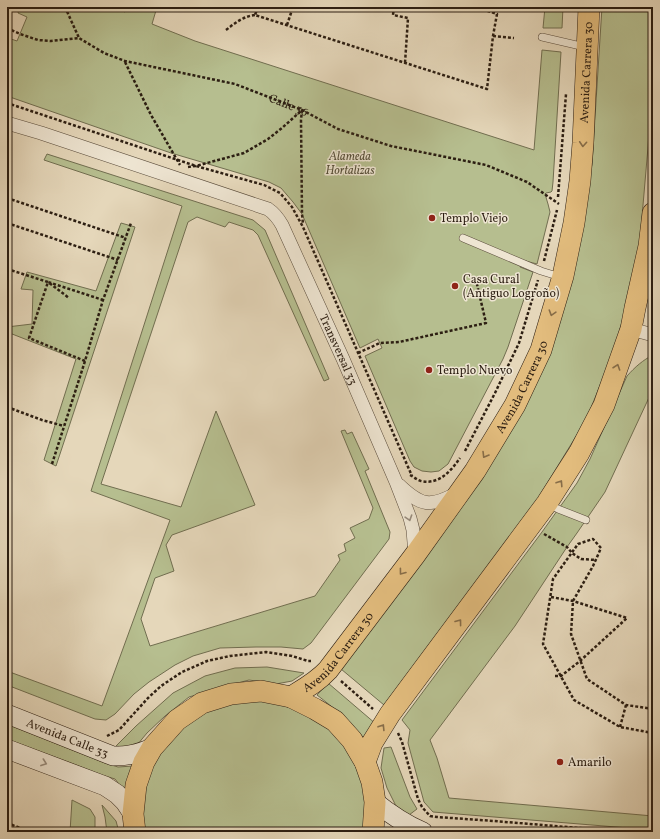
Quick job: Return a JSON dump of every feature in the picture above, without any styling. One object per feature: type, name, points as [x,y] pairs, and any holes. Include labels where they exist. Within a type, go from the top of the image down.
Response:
[{"type":"main road","name":"Avenida Carrera 30","points":[[290,697],[320,679],[328,670],[462,491],[515,404],[541,350],[563,276],[574,223],[580,181],[589,7]]},
{"type":"main road","points":[[365,762],[372,743],[386,720],[547,503],[580,453],[604,405],[631,329],[649,246],[653,213]]},
{"type":"main road","points":[[134,823],[136,785],[144,762],[152,748],[177,720],[202,703],[231,694],[261,692],[290,697],[315,709],[335,721],[352,740],[365,762],[372,782],[375,802],[373,832]]},
{"type":"main road","name":"Avenida Calle 33","points":[[7,714],[112,756],[138,754],[152,748]]},
{"type":"main road","points":[[7,749],[105,786],[117,794],[125,802],[134,823]]},
{"type":"main road","points":[[375,802],[391,816],[424,832]]},
{"type":"street","name":"Transversal 33","points":[[7,123],[41,133],[268,210],[278,218],[343,359],[396,482],[410,518],[413,530],[415,555]]},
{"type":"street","points":[[631,329],[653,335]]},
{"type":"street","name":"Transversal 33","points":[[396,482],[410,495],[423,502]]},
{"type":"street","points":[[423,502],[430,503],[447,499],[462,491]]},
{"type":"lane","points":[[542,37],[587,48]]},
{"type":"lane","points":[[463,238],[541,271],[563,276]]},
{"type":"lane","points":[[547,503],[586,520]]},
{"type":"path","points":[[7,29],[38,40],[51,41],[79,38],[65,7]]},
{"type":"path","points":[[255,15],[258,7]]},
{"type":"path","points":[[287,25],[293,7]]},
{"type":"path","points":[[394,7],[393,15],[408,18],[405,63]]},
{"type":"path","points":[[226,30],[242,19],[250,15],[255,15],[487,89],[497,14],[475,7]]},
{"type":"path","points":[[493,36],[514,38]]},
{"type":"path","name":"Calle 36","points":[[79,38],[104,53],[125,61],[235,84],[302,110],[338,129],[390,146],[486,165],[527,182],[558,204],[563,205]]},
{"type":"path","points":[[125,61],[151,115],[181,167]]},
{"type":"path","points":[[407,473],[420,481],[430,482],[443,477],[452,470],[462,456],[519,344],[541,271],[558,204],[566,90]]},
{"type":"path","points":[[7,102],[196,166],[264,185],[280,193],[292,207],[303,227],[423,502]]},
{"type":"path","points":[[181,167],[196,166],[244,154],[268,139],[302,110]]},
{"type":"path","points":[[302,110],[303,227]]},
{"type":"path","points":[[174,165],[188,170]]},
{"type":"path","points":[[7,198],[126,238]]},
{"type":"path","points":[[52,464],[103,300],[131,222]]},
{"type":"path","points":[[7,223],[118,260]]},
{"type":"path","points":[[7,269],[103,300]]},
{"type":"path","points":[[343,359],[380,343],[399,342],[486,323],[476,280]]},
{"type":"path","points":[[48,282],[70,298]]},
{"type":"path","points":[[48,282],[29,338],[85,361]]},
{"type":"path","points":[[7,407],[42,420],[64,426]]},
{"type":"path","points":[[530,526],[567,547],[572,553],[581,559],[596,560]]},
{"type":"path","points":[[653,709],[626,705],[587,679],[571,634],[573,601],[601,548],[593,539],[578,544],[554,578],[543,644],[574,700],[620,727],[653,733]]},
{"type":"path","points":[[551,597],[573,601],[627,618],[580,661],[561,676],[555,676]]},
{"type":"path","points":[[108,736],[119,730],[161,686],[182,672],[207,661],[230,656],[266,652],[292,656],[308,661],[317,661],[386,720],[397,732],[402,742],[418,799],[422,807],[430,816],[437,818],[627,832]]},
{"type":"path","points":[[620,727],[626,705]]},
{"type":"path","points":[[7,823],[31,832]]},
{"type":"green space","name":"Alameda Hortalizas","points":[[20,7],[120,7],[124,12],[135,7],[157,7],[152,24],[195,41],[534,150],[542,50],[561,52],[552,191],[545,194],[550,212],[537,264],[522,260],[520,267],[533,272],[508,347],[448,464],[439,471],[431,472],[422,471],[414,467],[410,461],[365,356],[382,348],[378,339],[360,348],[302,214],[281,188],[269,182],[171,153],[7,96],[8,38],[17,41],[27,17],[18,13]]},
{"type":"green space","points":[[545,7],[563,7],[562,28],[543,28]]},
{"type":"green space","points":[[602,7],[653,7],[653,68],[640,240],[629,296],[614,351],[586,420],[535,503],[384,705],[341,669],[521,406],[592,165]]},
{"type":"green space","points":[[47,154],[253,220],[265,230],[329,379],[324,381],[258,235],[253,230],[229,222],[225,227],[197,217],[188,222],[101,484],[181,507],[216,411],[255,505],[172,535],[166,545],[174,571],[155,578],[141,619],[150,646],[315,596],[340,560],[338,555],[346,551],[344,544],[355,538],[350,528],[369,519],[373,508],[341,431],[345,430],[347,434],[352,432],[369,469],[365,471],[390,532],[389,539],[311,643],[303,649],[281,647],[220,648],[193,656],[175,665],[149,682],[134,694],[115,714],[106,720],[95,719],[7,685],[7,671],[102,706],[170,520],[91,491],[182,206],[44,160]]},
{"type":"green space","points":[[121,223],[135,227],[56,466],[44,460],[76,359],[7,332],[7,327],[32,324],[33,290],[21,289],[27,272],[96,291]]},
{"type":"green space","points":[[653,355],[653,389],[605,492],[515,626],[430,740],[449,798],[653,816],[653,830],[433,812],[424,802],[408,743],[410,730],[402,720],[577,483],[590,459],[627,376],[639,364]]},
{"type":"green space","points":[[267,667],[304,673],[292,681],[276,684],[249,680],[189,697],[165,716],[137,745],[130,748],[116,746],[173,693],[205,676],[235,668]]},
{"type":"green space","points":[[328,683],[376,724],[363,737],[341,715],[317,695]]},
{"type":"green space","points":[[257,700],[284,704],[329,728],[347,748],[359,770],[366,794],[364,832],[144,832],[142,817],[146,785],[158,756],[167,743],[190,721],[210,709],[223,705]]},
{"type":"green space","points":[[7,724],[105,763],[118,767],[133,766],[126,793],[115,779],[7,739]]},
{"type":"green space","points":[[391,747],[410,797],[417,809],[409,815],[396,806],[387,788],[381,768],[384,748]]},
{"type":"green space","points":[[72,800],[90,809],[95,817],[95,832],[70,832]]},
{"type":"green space","points":[[102,805],[116,821],[119,832],[107,832]]},
{"type":"place","name":"Templo Viejo","points":[[432,218]]},
{"type":"place","name":"Casa Cural (Antiguo Logroño)","points":[[455,286]]},
{"type":"place","name":"Templo Nuevo","points":[[429,370]]},
{"type":"place","name":"Amarilo","points":[[560,762]]}]
